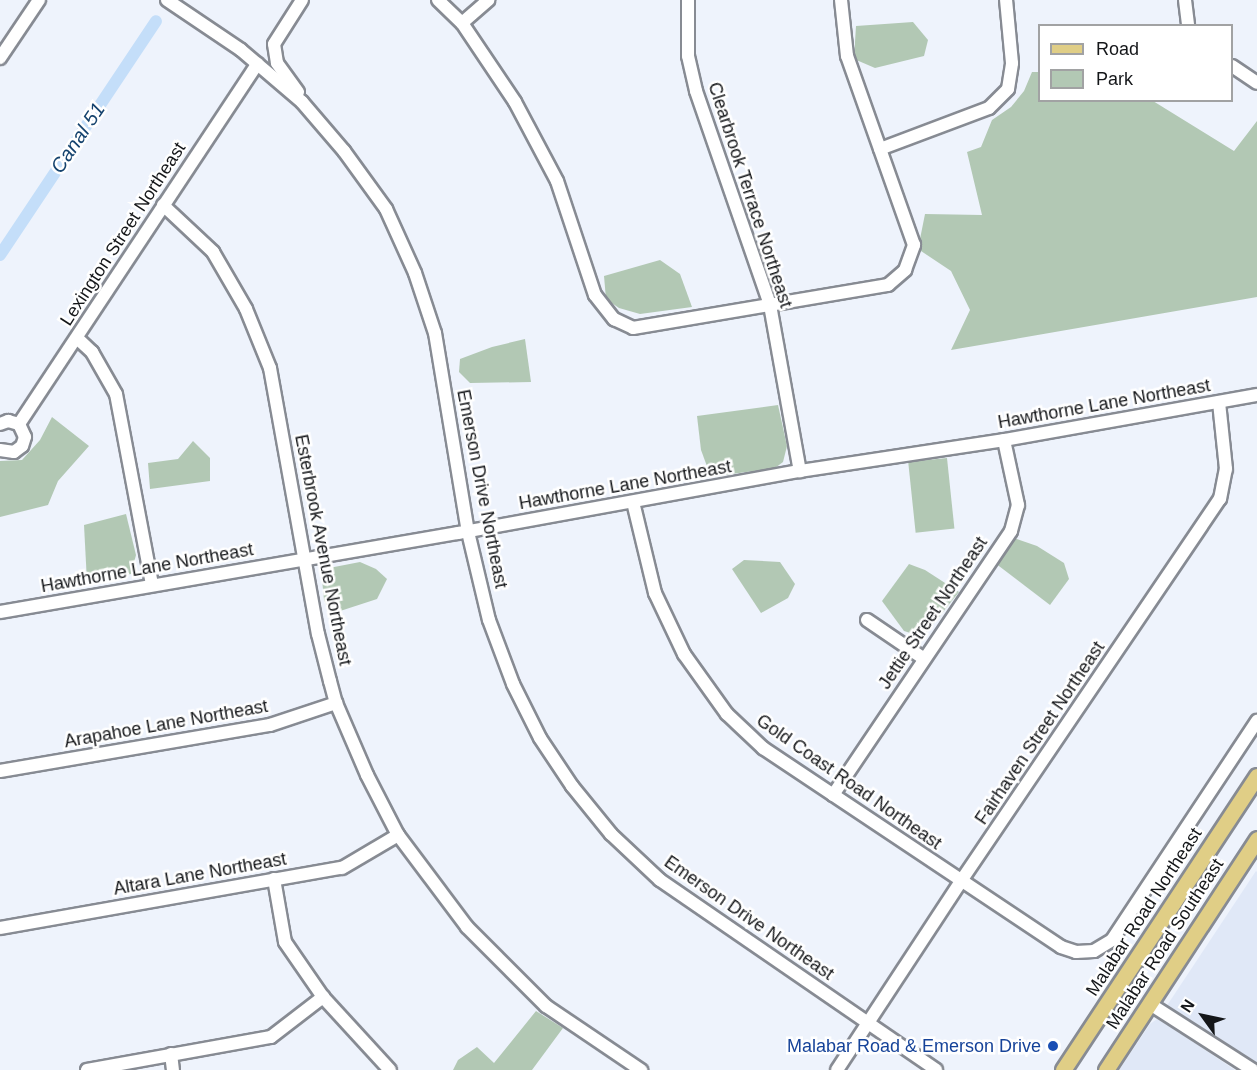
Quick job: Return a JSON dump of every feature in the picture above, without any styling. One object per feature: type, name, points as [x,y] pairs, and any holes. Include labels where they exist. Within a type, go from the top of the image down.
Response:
[{"type":"main road","name":"Malabar Road Northeast","points":[[1064,1070],[1257,776]]},
{"type":"main road","name":"Malabar Road Southeast","points":[[1106,1070],[1257,839]]},
{"type":"street","points":[[0,58],[39,0]]},
{"type":"street","name":"Emerson Drive Northeast","points":[[167,0],[241,50],[302,102],[344,151],[386,209],[415,273],[435,333],[468,532],[489,620],[513,684],[540,738],[572,786],[610,834],[660,880],[936,1070]]},
{"type":"street","points":[[302,0],[274,44],[277,63],[294,85],[302,102]]},
{"type":"street","points":[[438,0],[462,24],[515,102],[558,182],[595,295],[614,319],[633,328],[888,285],[905,270],[914,245],[847,56],[841,0]]},
{"type":"street","points":[[462,24],[488,0]]},
{"type":"street","name":"Clearbrook Terrace Northeast","points":[[688,0],[688,56],[696,91],[770,305],[800,471]]},
{"type":"street","points":[[880,149],[989,108],[1008,89],[1012,63],[1006,0]]},
{"type":"street","points":[[1185,0],[1188,24]]},
{"type":"street","name":"Lexington Street Northeast","points":[[0,450],[9,453],[22,446],[25,437],[19,424],[257,64]]},
{"type":"street","points":[[1233,67],[1257,83]]},
{"type":"street","name":"Esterbrook Avenue Northeast","points":[[163,205],[213,252],[246,309],[266,358],[318,634],[336,703],[367,775],[398,835],[467,927],[546,1006],[641,1070]]},
{"type":"street","points":[[77,338],[92,352],[116,394],[152,585]]},
{"type":"street","name":"Hawthorne Lane Northeast","points":[[0,612],[468,532],[800,471],[1004,440],[1257,395]]},
{"type":"street","name":"Fairhaven Street Northeast","points":[[837,1070],[961,881],[1220,499],[1226,469],[1219,402]]},
{"type":"street","points":[[0,424],[8,421],[19,424]]},
{"type":"street","name":"Jettie Street Northeast","points":[[833,795],[923,658],[1011,531],[1018,506],[1004,440]]},
{"type":"street","name":"Gold Coast Road Northeast","points":[[633,502],[655,593],[684,654],[727,714],[763,748],[1061,947],[1076,952],[1094,951],[1112,940],[1257,721]]},
{"type":"street","points":[[867,620],[923,658]]},
{"type":"street","name":"Arapahoe Lane Northeast","points":[[0,771],[270,725],[336,703]]},
{"type":"street","name":"Altara Lane Northeast","points":[[0,928],[342,868],[398,835]]},
{"type":"street","points":[[274,879],[285,942],[323,998],[390,1070]]},
{"type":"street","points":[[87,1070],[271,1037],[323,998]]},
{"type":"street","points":[[1150,1004],[1253,1070]]},
{"type":"street","points":[[171,1054],[173,1070]]},
{"type":"shaded area","points":[[1257,872],[1257,1064],[1166,1007]]},
{"type":"shaded area","points":[[1157,1019],[1235,1070],[1119,1070],[1150,1024]]},
{"type":"green space","points":[[913,22],[928,40],[924,56],[875,68],[854,59],[856,26]]},
{"type":"green space","points":[[1032,72],[1038,72],[1038,102],[1155,102],[1234,151],[1257,121],[1257,297],[951,350],[970,310],[951,271],[918,249],[925,214],[982,215],[967,152],[981,147],[992,120],[1011,107],[1024,91]]},
{"type":"green space","points":[[660,260],[680,274],[692,307],[640,314],[619,308],[606,299],[604,276]]},
{"type":"green space","points":[[525,339],[531,382],[470,383],[459,372],[460,359],[492,347]]},
{"type":"green space","points":[[778,405],[787,446],[783,462],[775,468],[711,477],[701,450],[697,416]]},
{"type":"green space","points":[[52,417],[89,446],[58,481],[48,505],[0,517],[0,461],[22,460],[40,440]]},
{"type":"green space","points":[[193,441],[210,458],[210,481],[150,489],[148,463],[178,459]]},
{"type":"green space","points":[[947,458],[954,529],[916,533],[908,462]]},
{"type":"green space","points":[[126,514],[136,555],[131,574],[87,582],[84,525]]},
{"type":"green space","points":[[1011,537],[1037,546],[1064,563],[1069,579],[1050,605],[995,563]]},
{"type":"green space","points":[[744,560],[780,562],[795,584],[788,598],[761,613],[732,569]]},
{"type":"green space","points":[[360,562],[376,569],[387,579],[377,599],[331,614],[324,600],[322,579],[329,568]]},
{"type":"green space","points":[[909,564],[925,570],[959,592],[923,637],[904,631],[882,601]]},
{"type":"green space","points":[[536,1011],[563,1028],[532,1070],[453,1070],[458,1060],[477,1047],[494,1063]]},
{"type":"waterway","name":"Canal 51","points":[[0,255],[156,21]]},
{"type":"place","name":"Malabar Road & Emerson Drive","points":[[1053,1046]]}]
